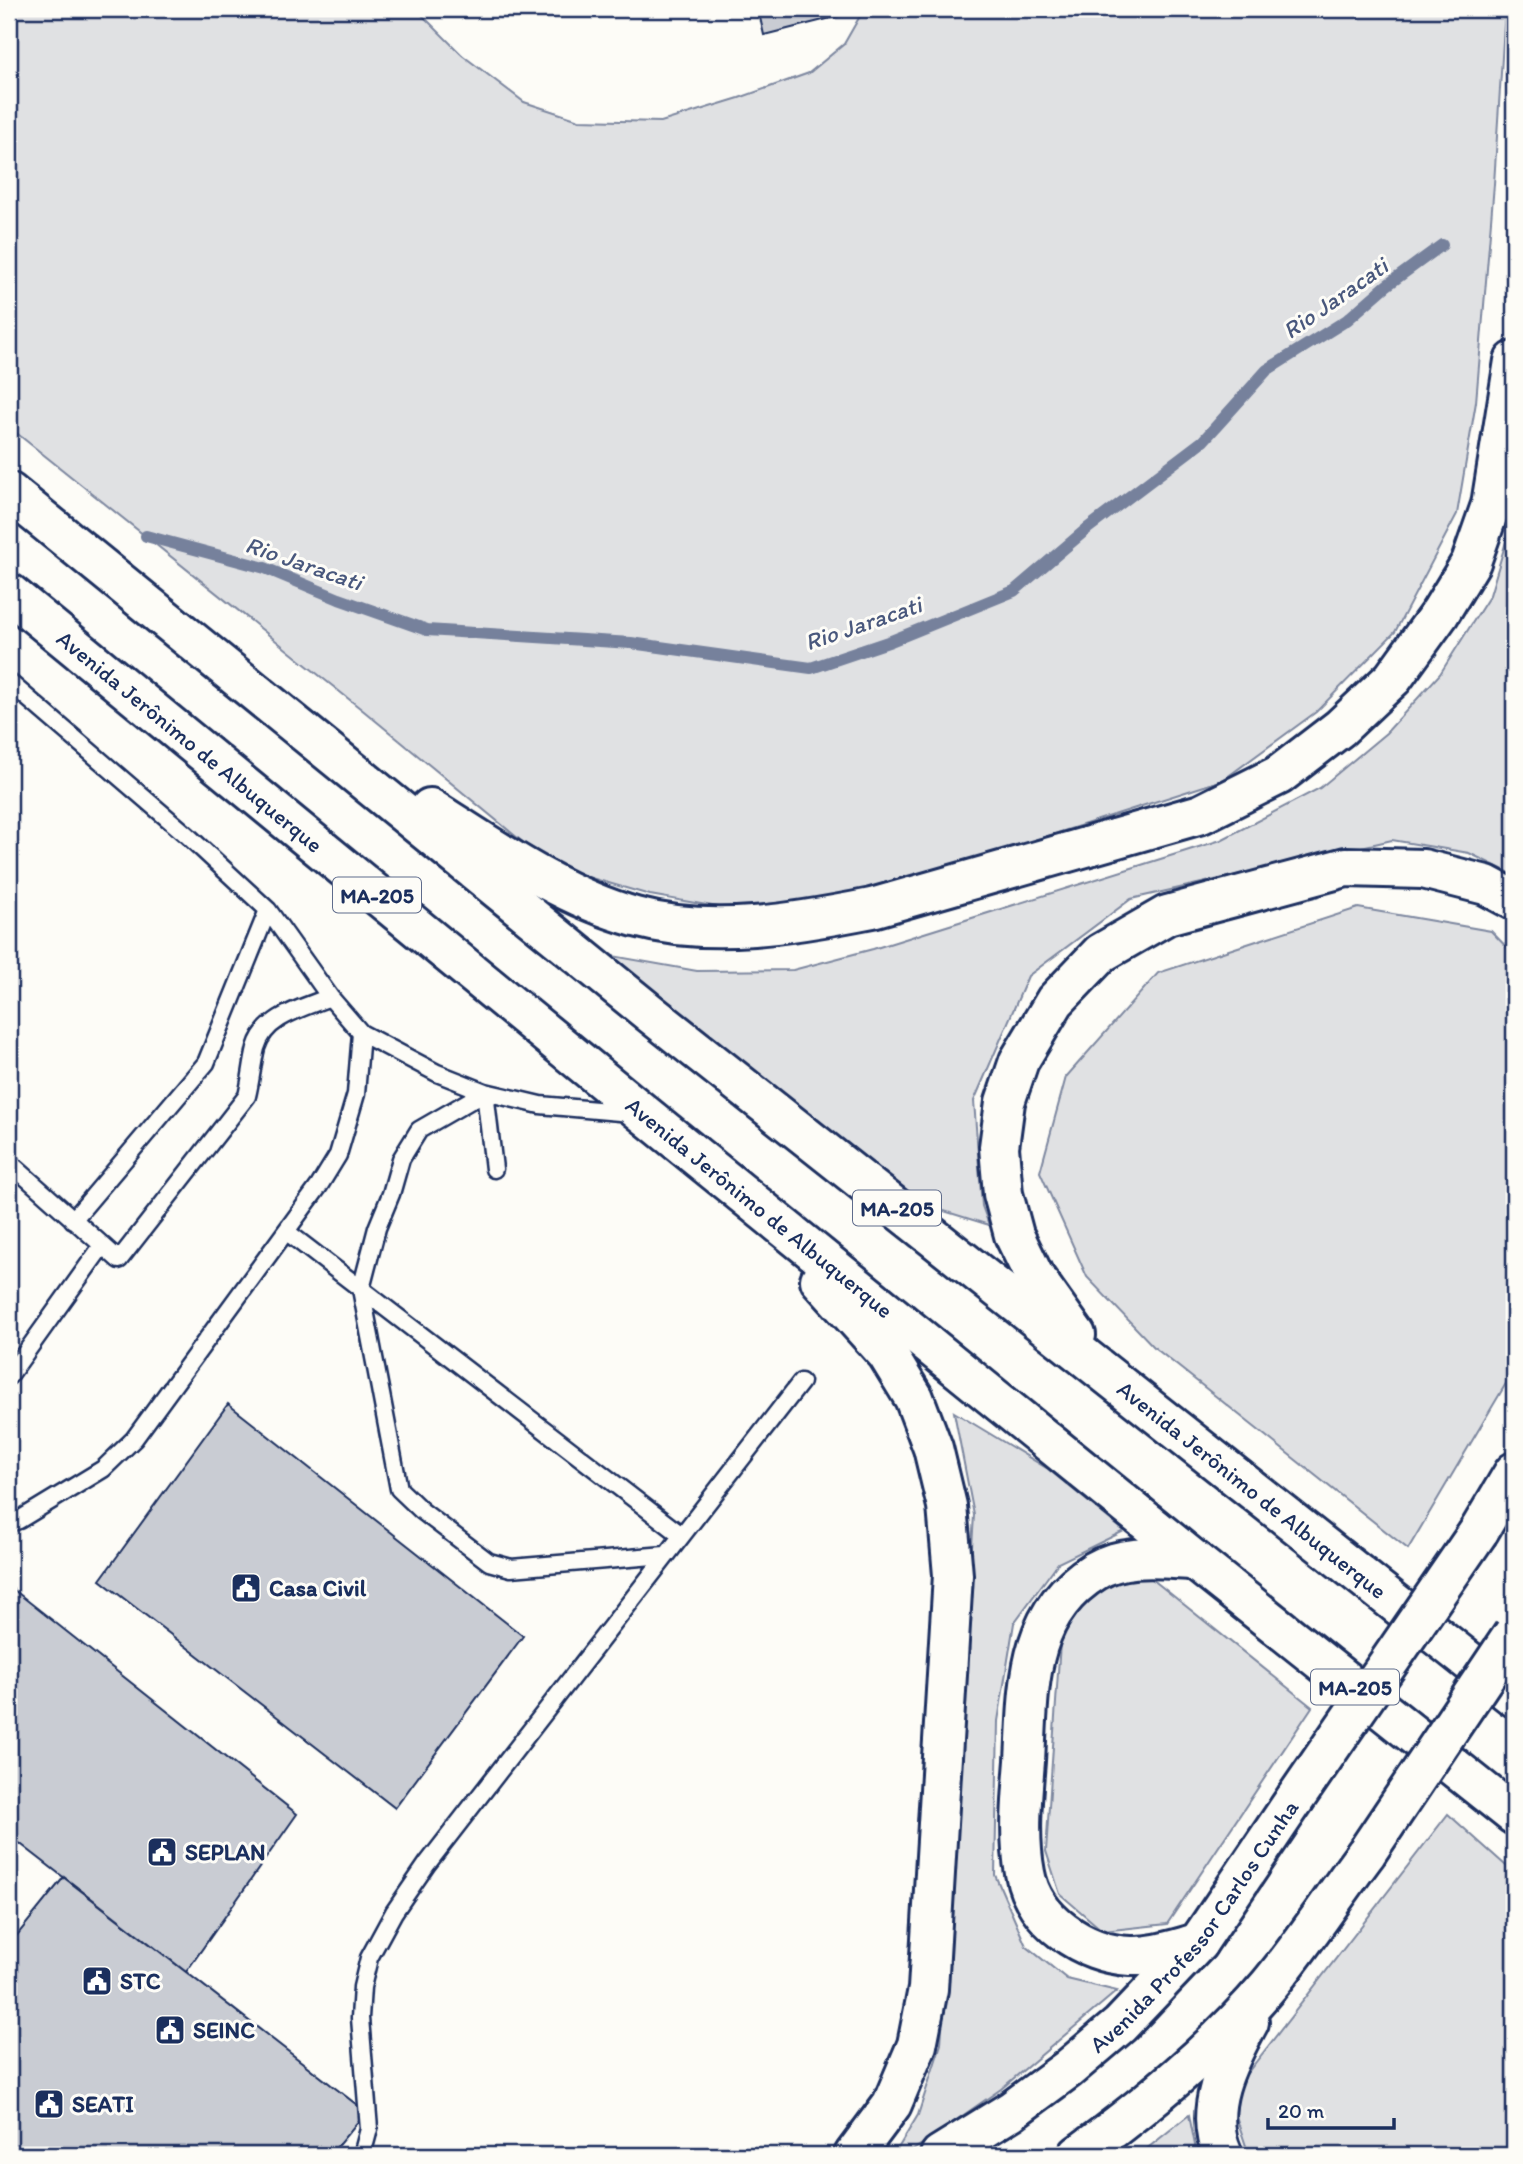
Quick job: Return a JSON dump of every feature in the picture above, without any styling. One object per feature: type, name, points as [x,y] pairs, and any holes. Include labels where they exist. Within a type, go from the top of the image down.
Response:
[{"type":"main road","points":[[282,715],[554,884],[636,917],[682,925],[758,927],[819,919],[872,908],[1201,814],[1279,775],[1340,729],[1393,678],[1440,613],[1471,562],[1491,505],[1514,361]]},
{"type":"main road","name":"Avenida Jerônimo de Albuquerque","points":[[9,492],[661,1022],[1514,1697]]},
{"type":"main road","name":"Avenida Jerônimo de Albuquerque","points":[[9,593],[644,1114],[1194,1560],[1514,1815]]},
{"type":"main road","points":[[1099,1368],[1034,1276],[1014,1234],[1003,1194],[999,1147],[1005,1102],[1019,1060],[1055,1001],[1101,953],[1167,915],[1346,867],[1423,869],[1486,885],[1514,900]]},
{"type":"main road","points":[[747,1196],[887,1354],[914,1398],[933,1448],[947,1506],[953,1575],[928,1989],[917,2045],[892,2104],[854,2155]]},
{"type":"main road","name":"Avenida Professor Carlos Cunha","points":[[940,2155],[1011,2111],[1068,2069],[1120,2025],[1198,1943],[1479,1531],[1514,1472]]},
{"type":"main road","points":[[1194,1560],[1153,1558],[1112,1563],[1095,1571],[1073,1588],[1043,1627],[1033,1664],[1029,1696],[1020,1839],[1025,1876],[1034,1900],[1065,1934],[1104,1952],[1129,1956],[1152,1956],[1198,1943]]},
{"type":"main road","points":[[1223,2155],[1217,2143],[1216,2126],[1216,2103],[1222,2078],[1237,2044],[1269,1986],[1367,1852],[1514,1633]]},
{"type":"main road","points":[[1079,2155],[1135,2112],[1206,2050],[1269,1986]]},
{"type":"lane","points":[[9,682],[187,835],[268,910],[330,998],[361,1033],[437,1073],[485,1091],[540,1105],[644,1114]]},
{"type":"lane","points":[[73,1220],[206,1063],[268,910]]},
{"type":"lane","points":[[9,1162],[119,1260],[247,1096],[253,1076],[256,1046],[267,1030],[282,1016],[330,998]]},
{"type":"lane","points":[[9,1523],[19,1520],[103,1469],[134,1439],[286,1232],[338,1155],[356,1094],[361,1033]]},
{"type":"lane","points":[[485,1091],[494,1169]]},
{"type":"lane","points":[[485,1091],[419,1130],[413,1139],[401,1159],[377,1228],[361,1289],[399,1489],[489,1562],[511,1568],[665,1555]]},
{"type":"lane","points":[[286,1232],[680,1534]]},
{"type":"lane","points":[[9,1376],[102,1246]]},
{"type":"lane","points":[[362,2155],[369,2129],[360,2018],[362,1987],[369,1958],[394,1912],[427,1864],[680,1534],[801,1382]]},
{"type":"shaded area","points":[[9,9],[416,9],[462,55],[524,102],[579,120],[661,122],[809,73],[844,44],[864,9],[1505,9],[1476,402],[1457,514],[1395,632],[1316,712],[1223,780],[898,884],[810,905],[735,910],[650,895],[553,867],[365,712],[9,427]]},
{"type":"shaded area","points":[[1514,515],[1514,875],[1469,853],[1392,840],[1131,899],[1028,976],[974,1101],[982,1206],[989,1225],[873,1189],[602,954],[697,971],[793,970],[873,949],[1221,840],[1320,788],[1386,733],[1440,674],[1490,595]]},
{"type":"shaded area","points":[[1358,908],[1491,931],[1514,955],[1514,1370],[1408,1549],[1155,1348],[1087,1277],[1040,1172],[1066,1077],[1158,973]]},
{"type":"shaded area","points":[[954,1412],[1048,1469],[1124,1531],[1058,1563],[1014,1623],[998,1721],[995,1875],[1026,1946],[1067,1979],[1117,1991],[1001,2089],[906,2155],[894,2155],[918,2115],[941,2044],[974,1515]]},
{"type":"shaded area","points":[[1137,1567],[1312,1707],[1167,1924],[1103,1931],[1060,1894],[1046,1851],[1062,1613]]},
{"type":"shaded area","points":[[1448,1814],[1514,1873],[1514,2155],[1249,2155],[1236,2116],[1238,2085]]},
{"type":"shaded area","points":[[1189,2115],[1197,2155],[1139,2155]]},
{"type":"building","points":[[758,9],[841,9],[843,15],[764,35]]},
{"type":"building","points":[[228,1404],[523,1636],[395,1808],[100,1580]]},
{"type":"building","points":[[9,1586],[297,1814],[186,1972],[9,1835]]},
{"type":"building","points":[[64,1877],[366,2112],[330,2155],[24,2155],[9,2143],[9,1945]]},
{"type":"waterway","name":"Rio Jaracati","points":[[146,536],[265,568],[339,599],[427,630],[631,643],[811,668],[891,641],[1014,591],[1088,528],[1203,441],[1267,370],[1347,320],[1386,286],[1442,245]]},
{"type":"place","name":"Casa Civil","points":[[246,1588]]},
{"type":"place","name":"SEPLAN","points":[[162,1852]]},
{"type":"place","name":"STC","points":[[97,1981]]},
{"type":"place","name":"SEINC","points":[[170,2030]]},
{"type":"place","name":"SEATI","points":[[49,2104]]}]
